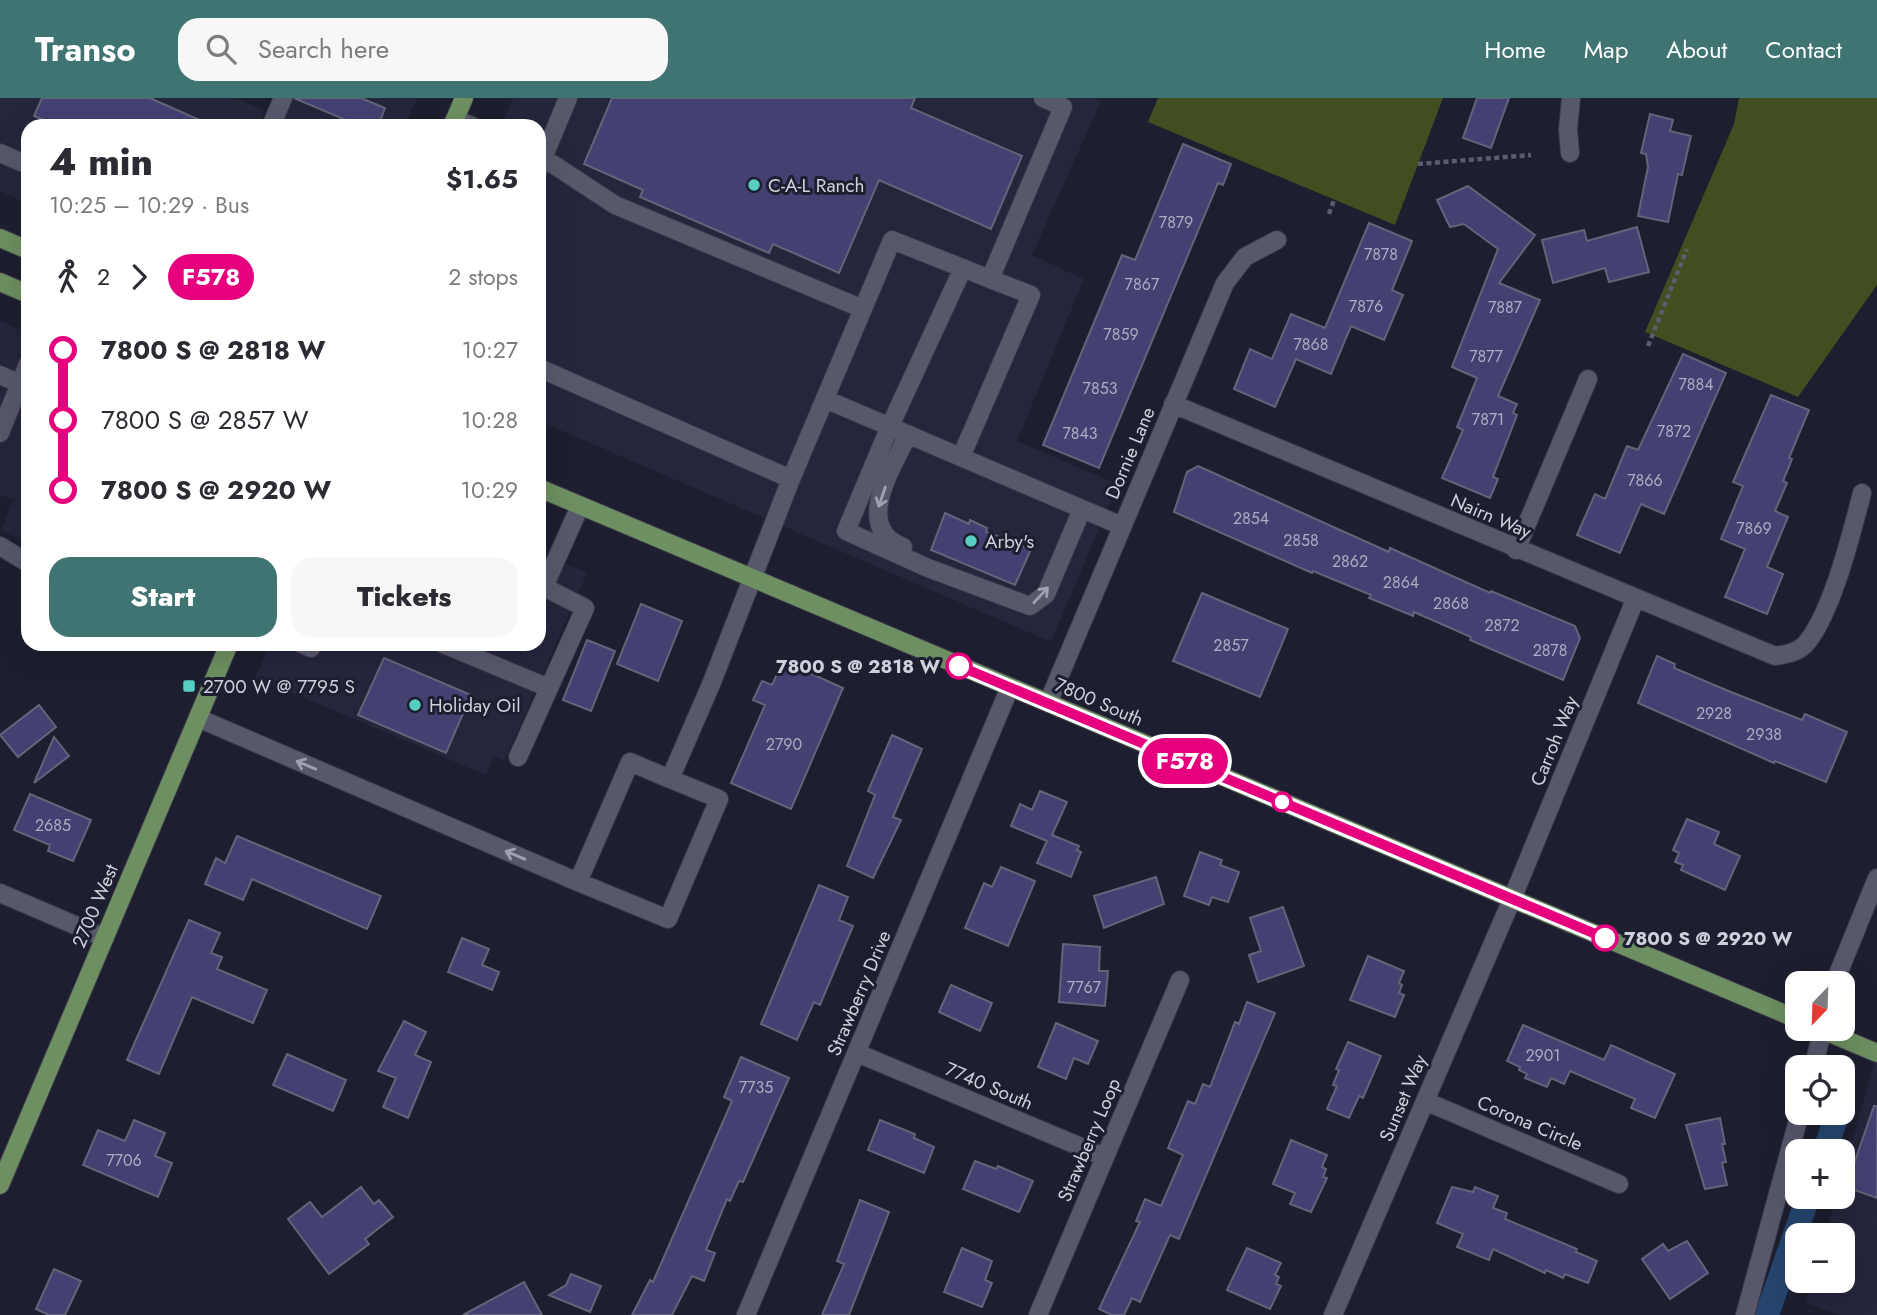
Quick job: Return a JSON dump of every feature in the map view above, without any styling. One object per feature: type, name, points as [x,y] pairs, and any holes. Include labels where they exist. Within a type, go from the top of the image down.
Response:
[{"type":"main road","points":[[461,119],[464,98]]},
{"type":"main road","points":[[0,238],[21,247]]},
{"type":"main road","points":[[0,282],[21,291]]},
{"type":"main road","name":"7800 South","points":[[546,491],[1785,1014]]},
{"type":"main road","name":"2700 West","points":[[0,1185],[198,718],[224,651]]},
{"type":"main road","points":[[1850,1041],[1877,1053]]},
{"type":"street","points":[[274,119],[283,98]]},
{"type":"street","points":[[546,147],[568,98]]},
{"type":"street","points":[[990,279],[1063,107],[1043,98]]},
{"type":"street","points":[[1570,153],[1568,129],[1571,98]]},
{"type":"street","points":[[0,153],[21,162]]},
{"type":"street","points":[[546,164],[615,205],[863,309]]},
{"type":"street","points":[[670,779],[753,579],[791,479],[892,240],[1031,295],[961,457]]},
{"type":"street","name":"Dornie Lane","points":[[1048,703],[1226,283],[1245,257],[1276,240]]},
{"type":"street","points":[[963,268],[845,531],[928,568],[1030,606],[1046,594],[1082,509]]},
{"type":"street","points":[[546,371],[791,479]]},
{"type":"street","points":[[0,376],[20,384],[0,433]]},
{"type":"street","points":[[1516,550],[1588,379]]},
{"type":"street","points":[[825,399],[1122,526]]},
{"type":"street","name":"Nairn Way","points":[[1173,404],[1635,600],[1775,656],[1794,653],[1808,642],[1819,623],[1846,554],[1862,492]]},
{"type":"street","points":[[908,434],[878,503],[877,525],[888,542],[993,583],[1006,596]]},
{"type":"street","points":[[546,578],[580,506]]},
{"type":"street","points":[[0,546],[21,559]]},
{"type":"street","points":[[518,757],[585,608],[546,588]]},
{"type":"street","name":"Carroh Way","points":[[1512,899],[1635,600]]},
{"type":"street","points":[[460,651],[549,688]]},
{"type":"street","name":"Strawberry Drive","points":[[746,1315],[1010,687]]},
{"type":"street","points":[[198,718],[578,882],[668,919],[719,799],[630,762],[578,882]]},
{"type":"street","points":[[1839,971],[1877,878]]},
{"type":"street","points":[[0,893],[105,938]]},
{"type":"street","name":"Sunset Way","points":[[1333,1315],[1512,899]]},
{"type":"street","name":"Strawberry Loop","points":[[1038,1315],[1180,981]]},
{"type":"street","name":"7740 South","points":[[857,1053],[1105,1157]]},
{"type":"street","name":"Corona Circle","points":[[1424,1101],[1619,1184]]},
{"type":"street","points":[[1745,1315],[1797,1125]]},
{"type":"path","points":[[1418,164],[1531,155]]},
{"type":"path","points":[[1329,214],[1334,200]]},
{"type":"path","points":[[1648,346],[1687,249]]},
{"type":"shaded area","points":[[0,98],[235,98],[264,110],[261,119],[21,119],[21,201],[0,191]]},
{"type":"shaded area","points":[[274,98],[417,98],[408,119],[265,119]]},
{"type":"shaded area","points":[[513,98],[1095,98],[1101,101],[1032,255],[1084,279],[1017,441],[1118,484],[1051,642],[546,424],[546,119],[504,119]]},
{"type":"shaded area","points":[[0,321],[21,330],[21,539],[1,531],[13,500],[0,495]]},
{"type":"shaded area","points":[[546,555],[587,573],[505,760],[494,756],[486,775],[255,677],[267,651],[546,651]]},
{"type":"shaded area","points":[[1877,1053],[1877,1315],[1841,1315],[1806,1303],[1809,1293],[1855,1293],[1855,1223],[1828,1223],[1833,1209],[1855,1209],[1855,1139],[1853,1139]]},
{"type":"green space","points":[[1158,98],[1443,98],[1395,225],[1148,122]]},
{"type":"green space","points":[[1739,98],[1877,98],[1877,285],[1798,397],[1645,332],[1734,124]]},
{"type":"building","points":[[42,98],[150,98],[197,119],[41,119],[34,116]]},
{"type":"building","points":[[294,98],[361,98],[385,108],[381,119],[344,119]]},
{"type":"building","name":"C-A-L Ranch","points":[[612,98],[915,98],[911,108],[1022,156],[991,229],[879,180],[839,273],[773,244],[769,253],[640,197],[643,190],[584,164]]},
{"type":"building","points":[[1477,98],[1509,98],[1491,148],[1463,138]]},
{"type":"building","points":[[1650,114],[1673,120],[1670,131],[1691,136],[1682,175],[1678,174],[1668,222],[1638,216],[1648,167],[1646,154],[1641,153]]},
{"type":"building","points":[[1183,144],[1231,164],[1223,185],[1218,183],[1099,468],[1043,445],[1122,255],[1135,260]]},
{"type":"building","points":[[1468,186],[1535,235],[1499,283],[1540,300],[1498,396],[1517,404],[1513,413],[1517,415],[1493,477],[1498,479],[1490,498],[1442,478],[1463,430],[1457,427],[1477,378],[1452,367],[1498,249],[1464,224],[1450,227],[1437,200]]},
{"type":"building","points":[[1369,223],[1412,241],[1392,290],[1403,295],[1384,340],[1351,326],[1331,374],[1296,359],[1275,407],[1234,389],[1250,349],[1272,359],[1291,314],[1325,328]]},
{"type":"building","points":[[1637,227],[1649,272],[1609,282],[1605,268],[1553,283],[1542,240],[1584,230],[1587,241]]},
{"type":"building","points":[[1683,354],[1726,373],[1664,514],[1641,504],[1620,553],[1577,535],[1595,494],[1605,499],[1627,446],[1638,450]]},
{"type":"building","points":[[1771,395],[1809,410],[1789,458],[1792,459],[1783,481],[1787,483],[1775,511],[1788,517],[1767,567],[1783,574],[1767,614],[1725,597],[1745,549],[1721,539],[1743,486],[1733,482]]},
{"type":"building","points":[[1198,466],[1389,552],[1390,548],[1490,593],[1491,591],[1575,626],[1580,638],[1563,680],[1470,640],[1471,637],[1414,612],[1413,616],[1369,598],[1371,595],[1313,571],[1312,573],[1174,512],[1187,472]]},
{"type":"building","name":"Arby's","points":[[945,513],[969,524],[970,520],[987,528],[986,532],[1031,549],[1015,585],[931,550]]},
{"type":"building","points":[[1202,593],[1288,629],[1260,697],[1173,661]]},
{"type":"building","points":[[641,604],[682,621],[658,681],[617,664]]},
{"type":"building","points":[[587,640],[615,651],[591,711],[563,700]]},
{"type":"building","points":[[1657,656],[1675,664],[1674,668],[1726,690],[1802,720],[1805,714],[1847,732],[1826,782],[1775,761],[1774,763],[1638,703]]},
{"type":"building","name":"Holiday Oil","points":[[384,658],[471,695],[446,753],[358,715]]},
{"type":"building","points":[[783,661],[843,688],[791,809],[731,783],[765,705],[753,700],[762,681],[772,685]]},
{"type":"building","points":[[39,705],[56,727],[18,757],[0,735]]},
{"type":"building","points":[[892,735],[922,749],[893,817],[901,820],[873,878],[847,866],[875,795],[868,791]]},
{"type":"building","points":[[54,737],[69,756],[34,783]]},
{"type":"building","points":[[1040,791],[1067,802],[1052,835],[1079,846],[1077,850],[1081,852],[1071,877],[1037,863],[1047,841],[1011,826],[1020,804],[1032,810]]},
{"type":"building","points":[[30,794],[91,820],[73,861],[48,851],[50,845],[14,830]]},
{"type":"building","points":[[1687,819],[1719,832],[1714,844],[1740,856],[1725,890],[1681,870],[1683,865],[1675,862],[1679,853],[1673,850]]},
{"type":"building","points":[[237,836],[381,896],[367,929],[252,879],[243,900],[205,884],[216,858],[225,863]]},
{"type":"building","points":[[1200,852],[1222,860],[1220,865],[1239,872],[1228,902],[1212,897],[1209,905],[1184,896]]},
{"type":"building","points":[[1001,867],[1035,881],[1008,946],[965,928],[984,883],[992,887]]},
{"type":"building","points":[[1156,877],[1164,904],[1104,928],[1094,896]]},
{"type":"building","points":[[819,885],[848,897],[839,920],[853,926],[820,1005],[814,1002],[797,1040],[761,1024]]},
{"type":"building","points":[[1283,907],[1304,966],[1258,982],[1249,955],[1261,951],[1250,918]]},
{"type":"building","points":[[189,920],[220,933],[211,953],[222,957],[217,969],[267,990],[253,1023],[192,997],[159,1074],[127,1060]]},
{"type":"building","points":[[462,938],[489,949],[482,965],[499,972],[492,990],[448,972]]},
{"type":"building","points":[[1063,944],[1100,947],[1099,971],[1108,971],[1105,1006],[1059,1002]]},
{"type":"building","points":[[1368,956],[1404,971],[1399,983],[1402,985],[1399,993],[1404,995],[1395,1017],[1350,1000]]},
{"type":"building","points":[[951,985],[992,1003],[980,1031],[939,1012]]},
{"type":"building","points":[[1247,1002],[1275,1013],[1179,1239],[1170,1235],[1140,1302],[1132,1298],[1124,1315],[1112,1315],[1099,1309],[1140,1222],[1136,1221],[1145,1199],[1161,1206],[1183,1155],[1168,1148],[1188,1101],[1195,1104],[1203,1084],[1210,1087],[1235,1022],[1239,1024]]},
{"type":"building","points":[[404,1021],[426,1032],[415,1055],[431,1062],[408,1118],[383,1107],[396,1078],[378,1071]]},
{"type":"building","points":[[1056,1023],[1098,1041],[1088,1064],[1074,1058],[1066,1079],[1038,1067]]},
{"type":"building","points":[[1523,1025],[1604,1060],[1611,1045],[1675,1074],[1655,1118],[1631,1108],[1635,1099],[1570,1071],[1564,1084],[1551,1078],[1547,1087],[1525,1078],[1527,1074],[1519,1070],[1520,1067],[1507,1061]]},
{"type":"building","points":[[1348,1042],[1381,1056],[1363,1098],[1359,1096],[1349,1118],[1327,1109],[1337,1086],[1333,1085],[1339,1070],[1336,1069]]},
{"type":"building","points":[[287,1054],[346,1080],[333,1111],[273,1085]]},
{"type":"building","points":[[741,1057],[789,1078],[743,1182],[739,1181],[730,1201],[727,1199],[706,1250],[715,1253],[704,1281],[692,1276],[672,1315],[632,1315],[650,1280],[653,1282],[732,1101],[724,1097]]},
{"type":"building","points":[[1874,1106],[1877,1106],[1877,1198],[1855,1190],[1855,1161]]},
{"type":"building","points":[[1720,1118],[1726,1162],[1722,1163],[1727,1185],[1705,1189],[1686,1125]]},
{"type":"building","points":[[134,1120],[165,1133],[155,1156],[172,1163],[158,1197],[83,1165],[98,1130],[125,1141]]},
{"type":"building","points":[[880,1120],[915,1134],[914,1138],[934,1147],[924,1173],[868,1150]]},
{"type":"building","points":[[1291,1140],[1327,1155],[1322,1167],[1326,1169],[1323,1177],[1327,1178],[1311,1212],[1290,1204],[1295,1193],[1273,1184]]},
{"type":"building","points":[[975,1161],[996,1169],[998,1166],[1033,1181],[1019,1212],[963,1189]]},
{"type":"building","points":[[361,1187],[374,1204],[379,1200],[393,1217],[365,1239],[369,1244],[329,1274],[288,1219],[310,1202],[322,1217]]},
{"type":"building","points":[[1452,1187],[1473,1192],[1475,1187],[1498,1196],[1493,1208],[1507,1213],[1505,1219],[1577,1249],[1576,1252],[1597,1261],[1588,1283],[1565,1274],[1563,1278],[1546,1270],[1545,1273],[1493,1249],[1489,1260],[1457,1247],[1463,1234],[1437,1223]]},
{"type":"building","points":[[860,1200],[889,1212],[849,1315],[822,1315],[844,1264],[837,1261]]},
{"type":"building","points":[[1687,1241],[1708,1273],[1670,1299],[1642,1259],[1663,1244],[1668,1251]]},
{"type":"building","points":[[962,1248],[992,1261],[985,1280],[992,1283],[982,1307],[944,1292]]},
{"type":"building","points":[[1247,1248],[1281,1263],[1275,1275],[1279,1277],[1276,1284],[1281,1286],[1270,1309],[1227,1290]]},
{"type":"building","points":[[54,1269],[81,1281],[65,1315],[49,1315],[36,1309]]},
{"type":"building","points":[[571,1274],[601,1286],[590,1312],[549,1295],[566,1285]]},
{"type":"building","points":[[524,1282],[542,1315],[463,1315]]},
{"type":"waterway","points":[[1829,1139],[1834,1125]]},
{"type":"waterway","points":[[1767,1315],[1804,1209]]},
{"type":"bus line","name":"F578","points":[[959,666],[1605,938]]},
{"type":"place","name":"C-A-L Ranch","points":[[754,185]]},
{"type":"place","name":"Arby's","points":[[971,541]]},
{"type":"place","name":"7800 S @ 2818 W","points":[[959,666]]},
{"type":"place","name":"2700 W @ 7795 S","points":[[189,686]]},
{"type":"place","name":"Holiday Oil","points":[[415,705]]},
{"type":"place","name":"7800 S @ 2920 W","points":[[1605,938]]}]
